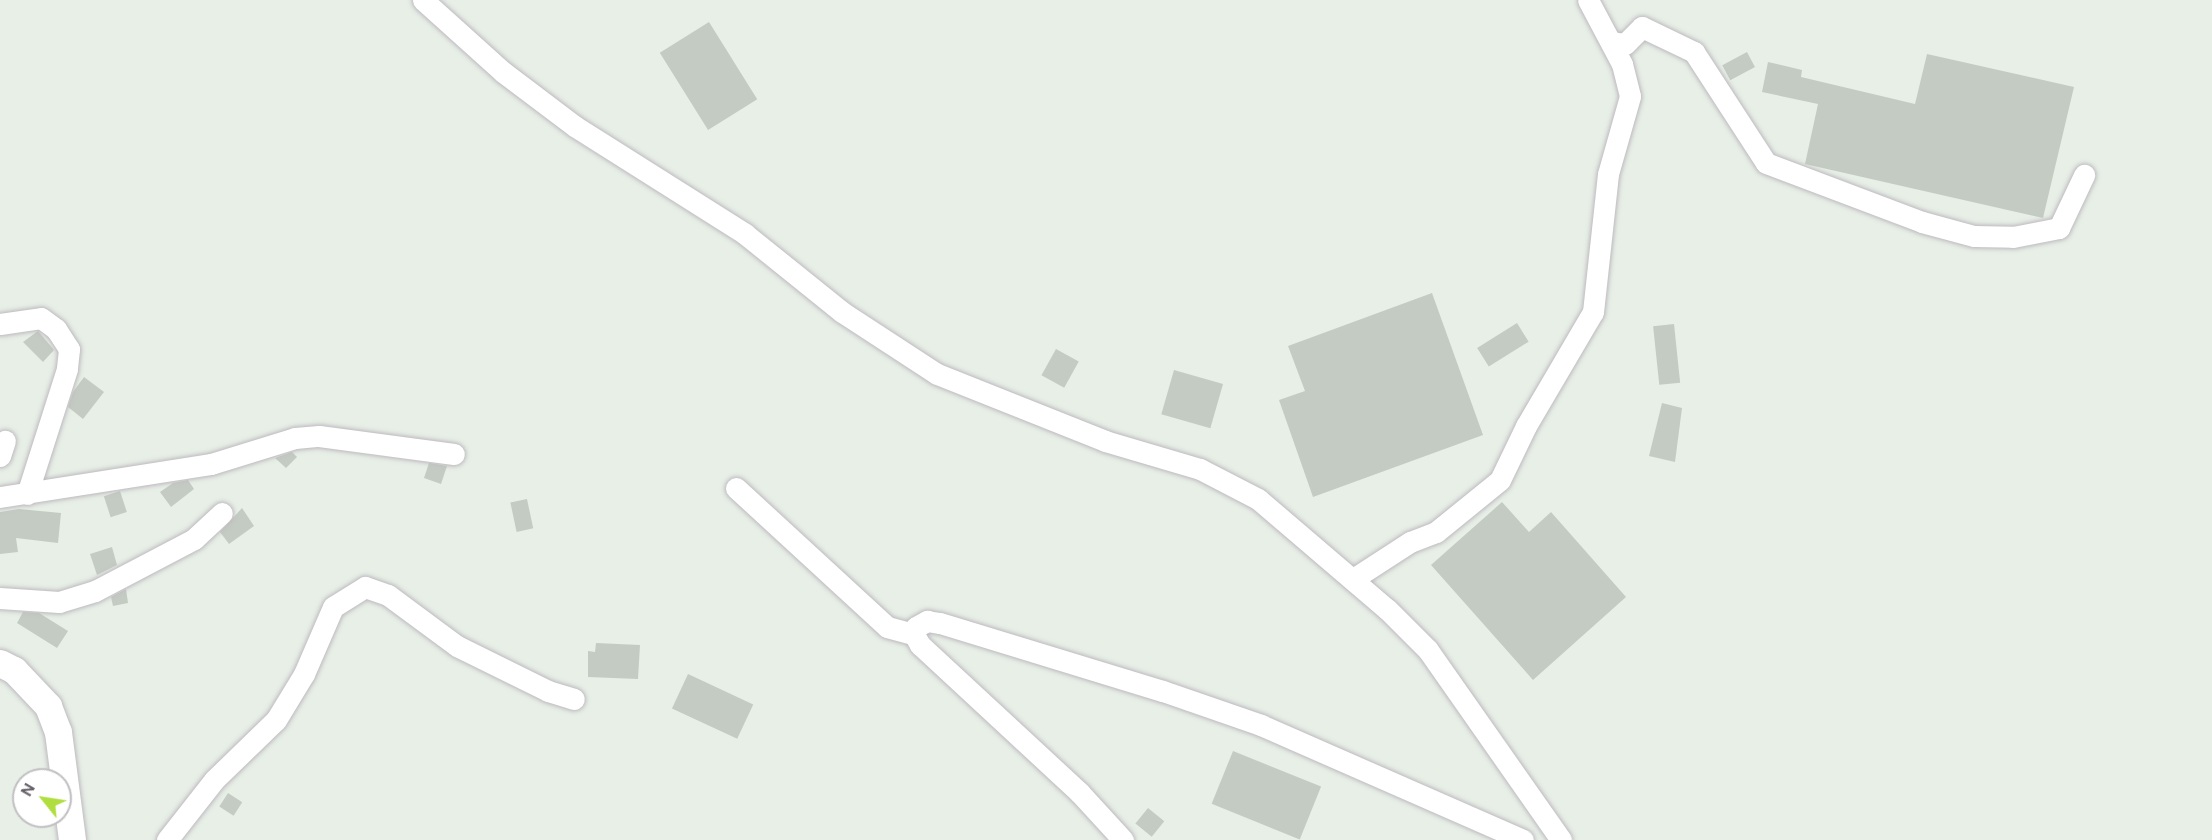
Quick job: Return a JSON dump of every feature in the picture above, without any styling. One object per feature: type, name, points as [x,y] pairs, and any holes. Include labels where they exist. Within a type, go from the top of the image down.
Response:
[{"type":"street","points":[[423,0],[503,72],[576,127],[745,234],[882,341],[937,374],[1019,410],[1104,441],[1200,469],[1258,499],[1353,579],[1428,650],[1561,840]]},
{"type":"street","points":[[1353,579],[1410,542],[1436,532],[1500,480],[1526,426],[1593,312],[1608,174],[1630,96],[1612,42],[1588,0]]},
{"type":"street","points":[[1612,42],[1625,44],[1642,27],[1684,46],[1694,52],[1766,163],[1922,222],[1974,236],[2013,237],[2058,228],[2084,175]]},
{"type":"street","points":[[0,324],[41,318],[56,329],[69,350],[67,369],[27,494]]},
{"type":"street","points":[[0,496],[27,494],[211,464],[295,438],[330,437],[454,454]]},
{"type":"street","points":[[736,488],[887,627],[914,634],[920,645],[1080,793],[1123,840]]},
{"type":"street","points":[[0,598],[59,603],[94,591],[194,539],[222,513]]},
{"type":"street","points":[[167,840],[214,780],[276,720],[304,674],[333,607],[348,594],[365,587],[388,595],[457,646],[548,691],[574,699]]},
{"type":"street","points":[[914,634],[920,624],[940,623],[1163,691],[1261,725],[1523,840]]},
{"type":"street","points":[[0,663],[21,676],[48,706],[58,732],[72,840]]},
{"type":"building","points":[[709,22],[757,99],[708,130],[660,53]]},
{"type":"building","points":[[1747,52],[1755,67],[1730,80],[1722,65]]},
{"type":"building","points":[[1927,54],[2074,87],[2043,218],[1805,164],[1818,104],[1762,92],[1768,62],[1802,70],[1801,77],[1915,104]]},
{"type":"building","points":[[1432,293],[1483,435],[1313,497],[1279,400],[1305,391],[1288,346]]},
{"type":"building","points":[[1517,323],[1529,342],[1489,367],[1477,348]]},
{"type":"building","points":[[1674,324],[1680,383],[1659,385],[1653,326]]},
{"type":"building","points":[[38,331],[54,350],[43,362],[23,342]]},
{"type":"building","points":[[1056,349],[1079,362],[1064,388],[1041,375]]},
{"type":"building","points":[[1174,370],[1223,384],[1210,428],[1161,414]]},
{"type":"building","points":[[84,377],[104,392],[83,419],[68,407],[73,392]]},
{"type":"building","points":[[1662,403],[1682,408],[1675,462],[1649,456]]},
{"type":"building","points":[[292,452],[297,457],[286,468],[275,458]]},
{"type":"building","points":[[429,463],[447,466],[441,484],[424,478]]},
{"type":"building","points":[[188,480],[194,489],[171,507],[160,492],[173,483]]},
{"type":"building","points":[[120,491],[127,512],[111,517],[104,496]]},
{"type":"building","points":[[527,499],[533,528],[517,532],[510,503]]},
{"type":"building","points":[[1502,502],[1529,532],[1551,512],[1626,597],[1533,680],[1431,565]]},
{"type":"building","points":[[242,508],[254,526],[229,544],[220,532]]},
{"type":"building","points":[[19,509],[61,513],[58,543],[16,538],[18,552],[0,554],[0,512]]},
{"type":"building","points":[[112,547],[117,565],[97,575],[90,554]]},
{"type":"building","points":[[126,589],[128,603],[113,606],[111,597]]},
{"type":"building","points":[[23,612],[39,613],[68,631],[57,648],[17,623]]},
{"type":"building","points":[[596,643],[640,645],[638,679],[588,677],[588,651],[595,652]]},
{"type":"building","points":[[688,674],[753,704],[737,739],[672,708]]},
{"type":"building","points":[[1233,751],[1321,787],[1300,839],[1212,804]]},
{"type":"building","points":[[228,793],[242,802],[234,816],[219,806]]},
{"type":"building","points":[[1148,808],[1164,821],[1152,837],[1135,824]]}]
